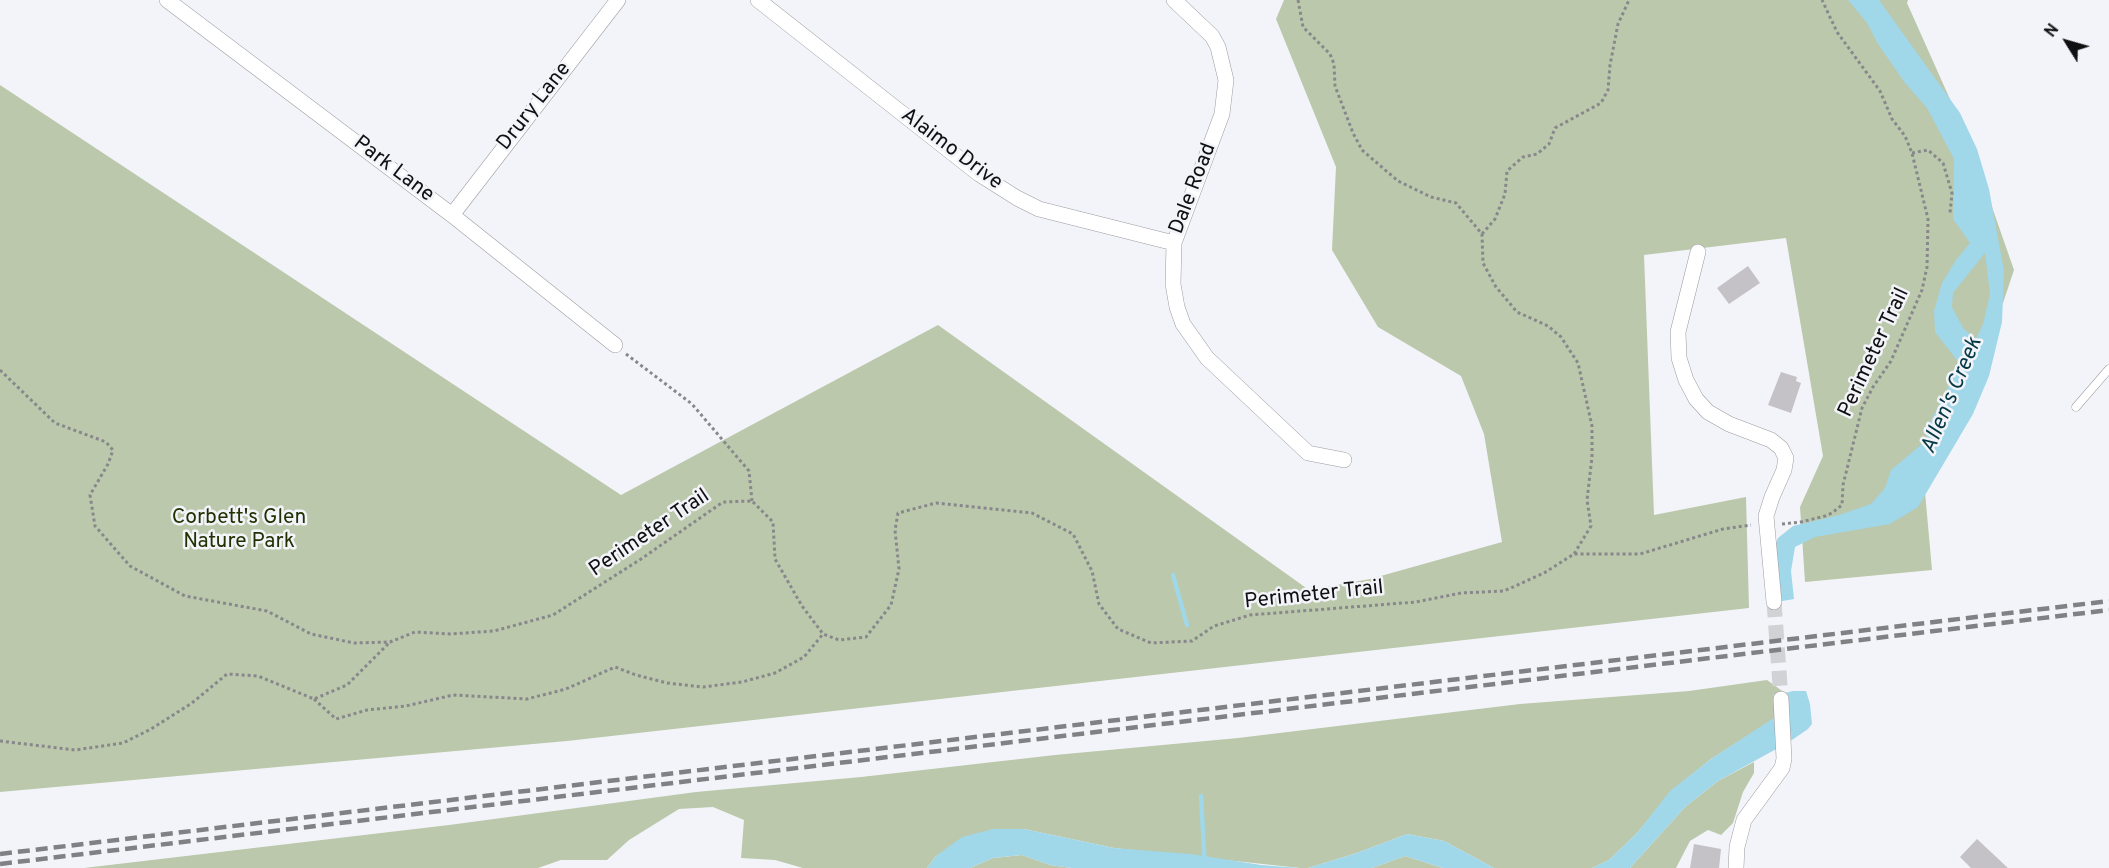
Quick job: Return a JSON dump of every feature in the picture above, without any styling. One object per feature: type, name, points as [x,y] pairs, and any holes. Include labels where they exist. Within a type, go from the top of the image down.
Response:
[{"type":"street","name":"Park Lane","points":[[167,0],[452,215],[615,345]]},
{"type":"street","name":"Drury Lane","points":[[452,215],[618,0]]},
{"type":"street","name":"Alaimo Drive","points":[[758,0],[979,174],[1017,198],[1039,208],[1174,243]]},
{"type":"street","name":"Dale Road","points":[[1174,0],[1212,36],[1218,47],[1226,80],[1222,114],[1174,243],[1173,284],[1183,324],[1207,358],[1308,453],[1344,460]]},
{"type":"street","points":[[1698,252],[1678,332],[1679,358],[1691,390],[1708,411],[1729,424],[1771,440],[1784,453],[1785,464],[1769,506],[1766,524],[1774,602]]},
{"type":"street","points":[[1736,868],[1737,847],[1744,820],[1779,772],[1784,759],[1781,704]]},
{"type":"lane","points":[[2076,407],[2109,369]]},
{"type":"path","points":[[1298,0],[1304,27],[1330,54],[1334,64],[1335,86],[1362,150],[1398,181],[1431,197],[1456,203],[1482,234],[1496,219],[1505,194],[1507,171],[1523,157],[1537,154],[1550,144],[1555,128],[1601,103],[1608,90],[1618,24],[1629,0]]},
{"type":"path","name":"Perimeter Trail","points":[[1574,554],[1640,554],[1723,529],[1801,522],[1832,513],[1842,506],[1843,485],[1862,408],[1872,387],[1891,361],[1922,290],[1927,267],[1928,219],[1912,153],[1905,136],[1892,119],[1880,91],[1838,32],[1822,0]]},
{"type":"path","points":[[1912,153],[1928,150],[1943,163],[1952,193],[1950,213]]},
{"type":"path","name":"Perimeter Trail","points":[[823,634],[838,640],[866,637],[891,605],[899,569],[895,530],[898,513],[936,503],[1032,513],[1073,534],[1092,571],[1100,604],[1118,629],[1151,642],[1192,641],[1214,626],[1250,615],[1416,602],[1461,593],[1504,591],[1544,573],[1574,554],[1590,526],[1587,500],[1592,457],[1592,426],[1578,363],[1561,337],[1548,326],[1517,312],[1496,287],[1483,263],[1482,234]]},
{"type":"path","points":[[0,741],[75,750],[123,742],[151,729],[192,703],[227,674],[258,676],[314,699],[336,719],[367,710],[405,706],[453,695],[527,699],[566,689],[615,667],[667,683],[703,687],[742,682],[776,673],[804,657],[823,634],[802,606],[775,559],[773,522],[752,501],[749,471],[692,404],[615,345]]},
{"type":"path","name":"Perimeter Trail","points":[[0,370],[55,423],[106,442],[113,450],[108,464],[90,495],[95,526],[130,566],[185,596],[267,611],[311,634],[354,644],[390,642],[415,632],[450,634],[494,631],[553,615],[723,502],[752,501]]},
{"type":"path","points":[[314,699],[347,685],[390,642]]},
{"type":"green space","name":"Corbett's Glen Nature Park","points":[[1284,0],[1908,0],[1907,3],[1970,144],[2014,270],[1977,381],[1925,492],[1932,570],[1805,582],[1800,507],[1823,456],[1786,238],[1644,255],[1654,515],[1746,497],[1749,608],[567,741],[0,792],[0,85],[621,495],[938,325],[1309,590],[1370,579],[1502,542],[1484,434],[1461,376],[1378,327],[1332,250],[1336,167],[1276,19]]},
{"type":"green space","points":[[1767,680],[1785,693],[1786,711],[1711,759],[1671,791],[1638,832],[1609,860],[1592,868],[1494,868],[1444,841],[1407,834],[1357,853],[1308,868],[1300,868],[1114,848],[1024,829],[993,829],[936,856],[927,868],[803,868],[775,860],[741,858],[744,820],[713,807],[679,809],[629,840],[607,860],[561,860],[538,868],[84,868],[449,825],[696,792],[1238,738],[1520,704],[1689,691]]},
{"type":"green space","points":[[1754,762],[1754,773],[1743,792],[1733,823],[1721,835],[1708,830],[1690,841],[1676,868],[1630,868],[1685,807],[1718,781]]},
{"type":"green space","points":[[1022,855],[1050,865],[1072,868],[970,868],[993,858]]},
{"type":"green space","points":[[1405,856],[1443,868],[1372,868]]},
{"type":"water","name":"Allen's Creek","points":[[1848,0],[1879,0],[1960,113],[1977,149],[1989,189],[2004,271],[2002,322],[1989,376],[1973,414],[1918,507],[1890,524],[1815,537],[1795,547],[1791,571],[1794,599],[1777,602],[1774,549],[1778,538],[1793,526],[1839,515],[1871,504],[1885,488],[1891,470],[1928,439],[1925,432],[1960,364],[1935,332],[1934,311],[1942,283],[1970,243],[1953,219],[1954,159],[1927,108],[1905,83],[1878,44],[1867,23]],"holes":[[[1985,253],[1990,294],[1983,324],[1976,339],[1963,328],[1952,307],[1953,293]]]},
{"type":"water","points":[[1806,691],[1812,724],[1808,729],[1718,781],[1685,807],[1630,868],[1592,868],[1609,860],[1638,832],[1670,791],[1711,759],[1786,710],[1785,693]]},
{"type":"water","points":[[993,829],[1024,829],[1114,848],[1191,854],[1261,865],[1300,868],[1072,868],[1050,865],[1022,855],[993,858],[970,868],[927,868],[936,856],[962,837]]},
{"type":"water","points":[[1407,834],[1444,841],[1494,868],[1443,868],[1405,856],[1372,868],[1308,868],[1357,853]]},
{"type":"building","points":[[1748,266],[1760,283],[1729,304],[1717,288]]},
{"type":"building","points":[[1781,372],[1797,377],[1796,381],[1801,383],[1791,413],[1768,405]]},
{"type":"building","points":[[1977,839],[2008,868],[1971,868],[1960,857]]},
{"type":"building","points":[[1694,844],[1721,849],[1719,868],[1690,868]]},
{"type":"waterway","points":[[1173,575],[1187,625]]},
{"type":"waterway","points":[[1201,796],[1205,868]]},
{"type":"tunnel","points":[[1774,602],[1781,699]]},
{"type":"railway","points":[[0,854],[2109,601]]},
{"type":"railway","points":[[0,864],[2109,610]]}]
